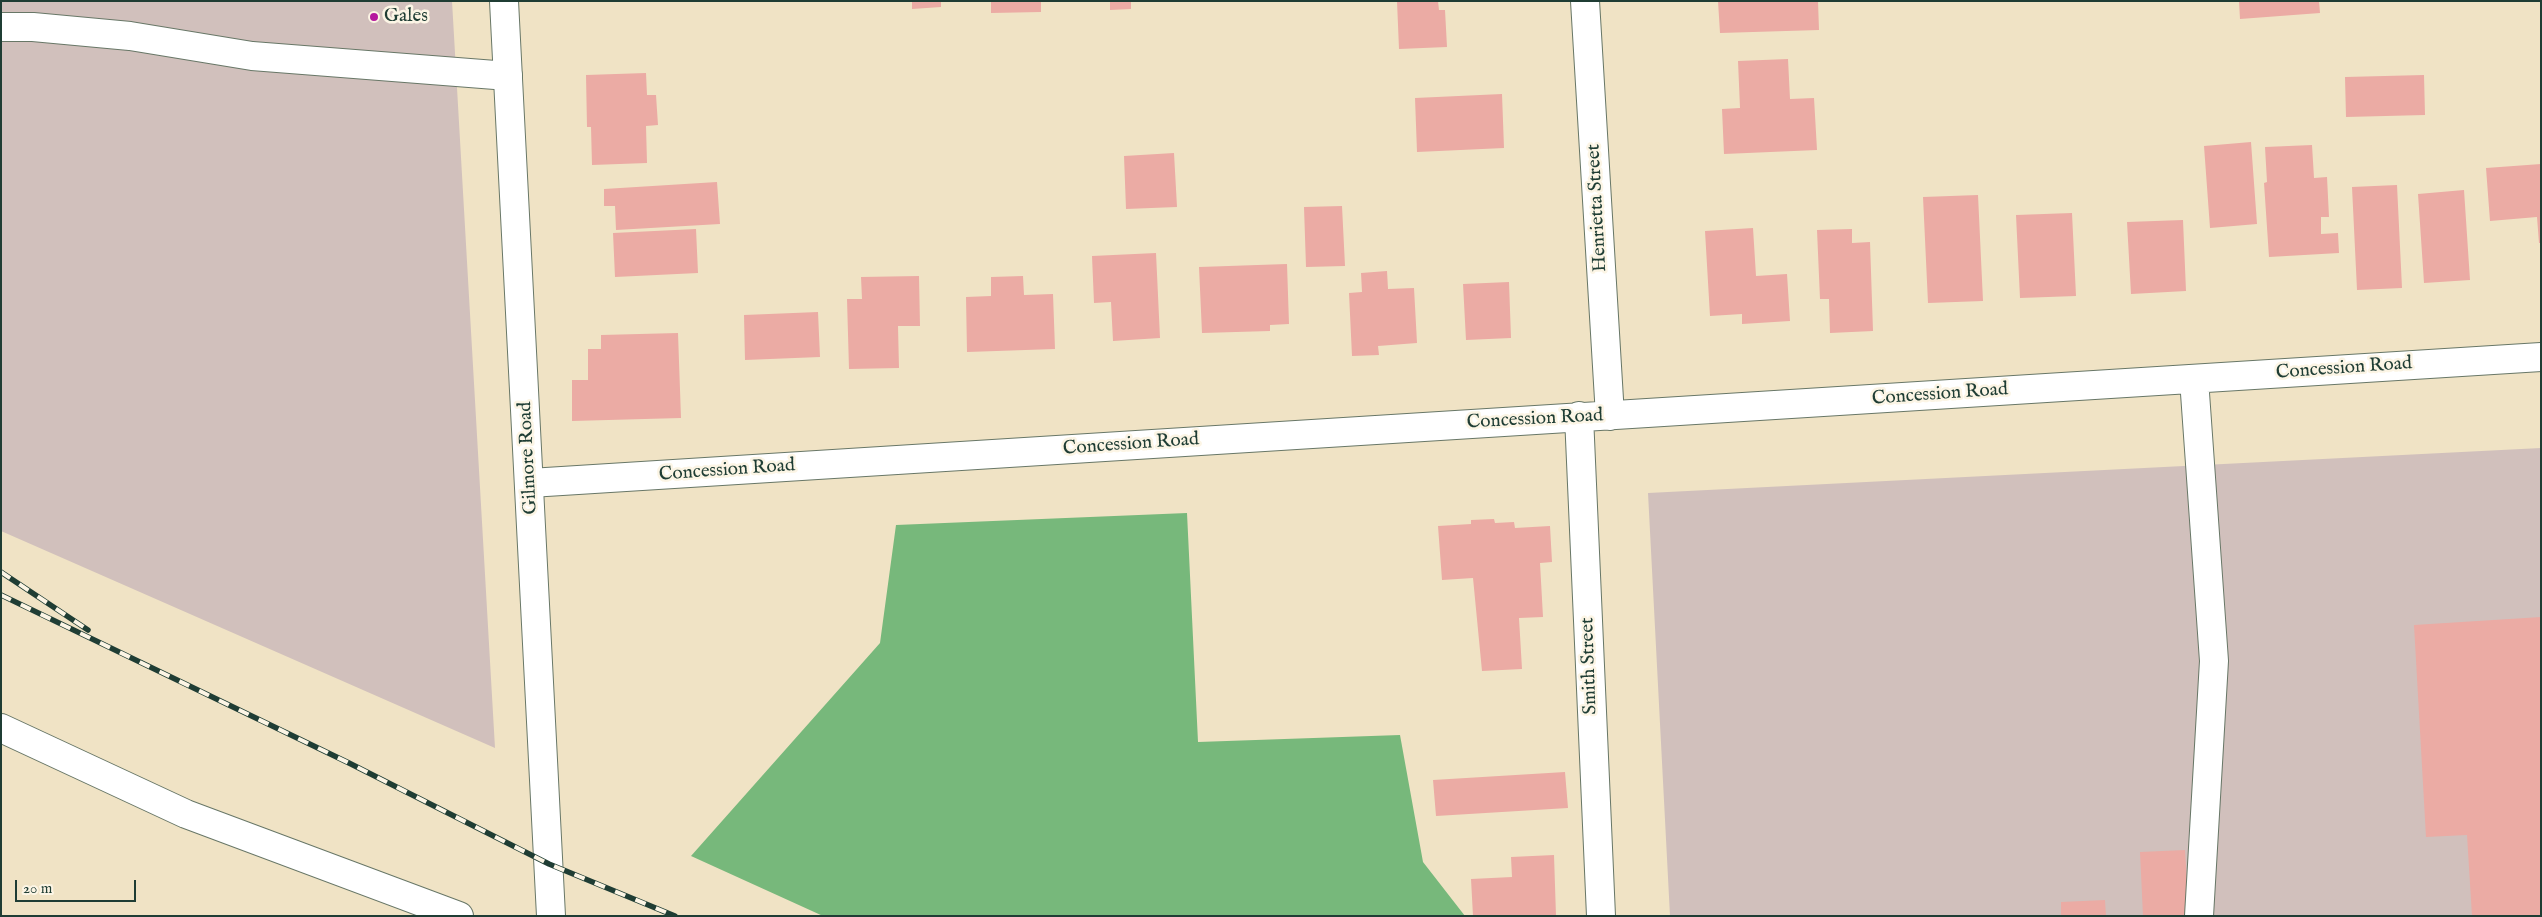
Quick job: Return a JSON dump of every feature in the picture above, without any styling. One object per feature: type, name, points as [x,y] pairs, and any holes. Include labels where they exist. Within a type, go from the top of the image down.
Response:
[{"type":"street","name":"Gilmore Road","points":[[504,1],[551,916]]},
{"type":"street","name":"Henrietta Street","points":[[1585,1],[1610,416]]},
{"type":"street","points":[[1,27],[33,27],[130,36],[252,56],[508,76]]},
{"type":"street","name":"Concession Road","points":[[530,483],[2541,356]]},
{"type":"street","points":[[2194,378],[2214,661],[2199,916]]},
{"type":"street","name":"Smith Street","points":[[1579,416],[1601,916]]},
{"type":"street","points":[[1,728],[186,814],[459,916]]},
{"type":"shaded area","points":[[1,1],[452,1],[495,748],[1,531]]},
{"type":"shaded area","points":[[2541,448],[2541,916],[1670,916],[1648,493]]},
{"type":"green space","points":[[1187,513],[1198,742],[1400,735],[1423,862],[1465,916],[823,916],[691,856],[880,643],[896,525]]},
{"type":"building","points":[[912,1],[941,1],[941,7],[912,9]]},
{"type":"building","points":[[991,1],[1041,1],[1041,12],[991,13]]},
{"type":"building","points":[[1110,1],[1131,1],[1131,9],[1110,10]]},
{"type":"building","points":[[1397,1],[1438,1],[1439,10],[1445,10],[1447,47],[1399,49]]},
{"type":"building","points":[[1718,1],[1818,1],[1819,30],[1720,33]]},
{"type":"building","points":[[2239,1],[2319,1],[2320,13],[2240,19]]},
{"type":"building","points":[[1788,59],[1790,99],[1814,98],[1817,150],[1724,154],[1722,109],[1740,108],[1738,61]]},
{"type":"building","points":[[646,73],[647,95],[656,95],[658,125],[646,126],[647,163],[592,165],[591,127],[587,127],[586,75]]},
{"type":"building","points":[[2424,75],[2425,115],[2346,117],[2345,77]]},
{"type":"building","points":[[1502,94],[1504,148],[1417,152],[1415,98]]},
{"type":"building","points":[[2251,142],[2257,224],[2210,228],[2204,146]]},
{"type":"building","points":[[2312,145],[2314,178],[2327,177],[2329,217],[2321,217],[2321,234],[2338,233],[2339,253],[2269,257],[2264,183],[2267,182],[2265,147]]},
{"type":"building","points":[[1174,153],[1177,207],[1126,209],[1124,156]]},
{"type":"building","points":[[2541,164],[2541,243],[2539,243],[2537,217],[2490,221],[2486,168]]},
{"type":"building","points":[[717,182],[720,224],[616,230],[615,206],[604,206],[604,189]]},
{"type":"building","points":[[2397,185],[2402,288],[2357,290],[2352,187]]},
{"type":"building","points":[[2464,190],[2470,280],[2424,283],[2418,194]]},
{"type":"building","points":[[1978,195],[1983,301],[1928,303],[1923,197]]},
{"type":"building","points":[[1342,206],[1345,266],[1306,267],[1304,207]]},
{"type":"building","points":[[2072,213],[2076,296],[2020,298],[2016,215]]},
{"type":"building","points":[[2183,220],[2186,291],[2131,294],[2127,222]]},
{"type":"building","points":[[1753,228],[1756,276],[1787,274],[1790,321],[1742,324],[1742,314],[1710,316],[1705,231]]},
{"type":"building","points":[[696,229],[698,273],[615,277],[613,233]]},
{"type":"building","points":[[1852,229],[1852,243],[1870,242],[1873,331],[1830,333],[1829,299],[1820,299],[1817,230]]},
{"type":"building","points":[[1156,253],[1160,338],[1113,341],[1111,302],[1094,303],[1092,256]]},
{"type":"building","points":[[1287,264],[1289,324],[1270,325],[1270,331],[1202,333],[1199,267]]},
{"type":"building","points":[[1387,271],[1388,289],[1414,288],[1417,343],[1378,346],[1379,355],[1352,356],[1349,293],[1362,292],[1361,273]]},
{"type":"building","points":[[919,276],[920,326],[898,326],[899,368],[849,369],[847,299],[862,299],[861,277]]},
{"type":"building","points":[[1023,276],[1024,295],[1053,294],[1055,349],[967,352],[966,297],[991,296],[991,277]]},
{"type":"building","points":[[1509,282],[1511,338],[1466,340],[1463,284]]},
{"type":"building","points":[[818,312],[820,357],[745,360],[744,315]]},
{"type":"building","points":[[678,333],[681,418],[572,421],[572,380],[588,380],[588,349],[601,349],[601,335]]},
{"type":"building","points":[[1494,519],[1495,523],[1514,522],[1515,528],[1550,526],[1552,562],[1540,563],[1543,617],[1519,618],[1522,669],[1482,671],[1473,578],[1442,580],[1438,526],[1471,524],[1471,520]]},
{"type":"building","points":[[2541,617],[2541,916],[2472,916],[2467,835],[2426,837],[2414,625]]},
{"type":"building","points":[[1565,772],[1568,808],[1436,816],[1433,780]]},
{"type":"building","points":[[2185,850],[2189,916],[2143,916],[2140,852]]},
{"type":"building","points":[[1554,855],[1556,916],[1473,916],[1471,879],[1512,877],[1511,857]]},
{"type":"building","points":[[2105,900],[2106,916],[2061,916],[2061,902]]},
{"type":"railway","points":[[1,572],[88,630]]},
{"type":"railway","points":[[1,595],[349,763],[549,864],[675,916]]},
{"type":"place","name":"Gales","points":[[374,17]]}]
